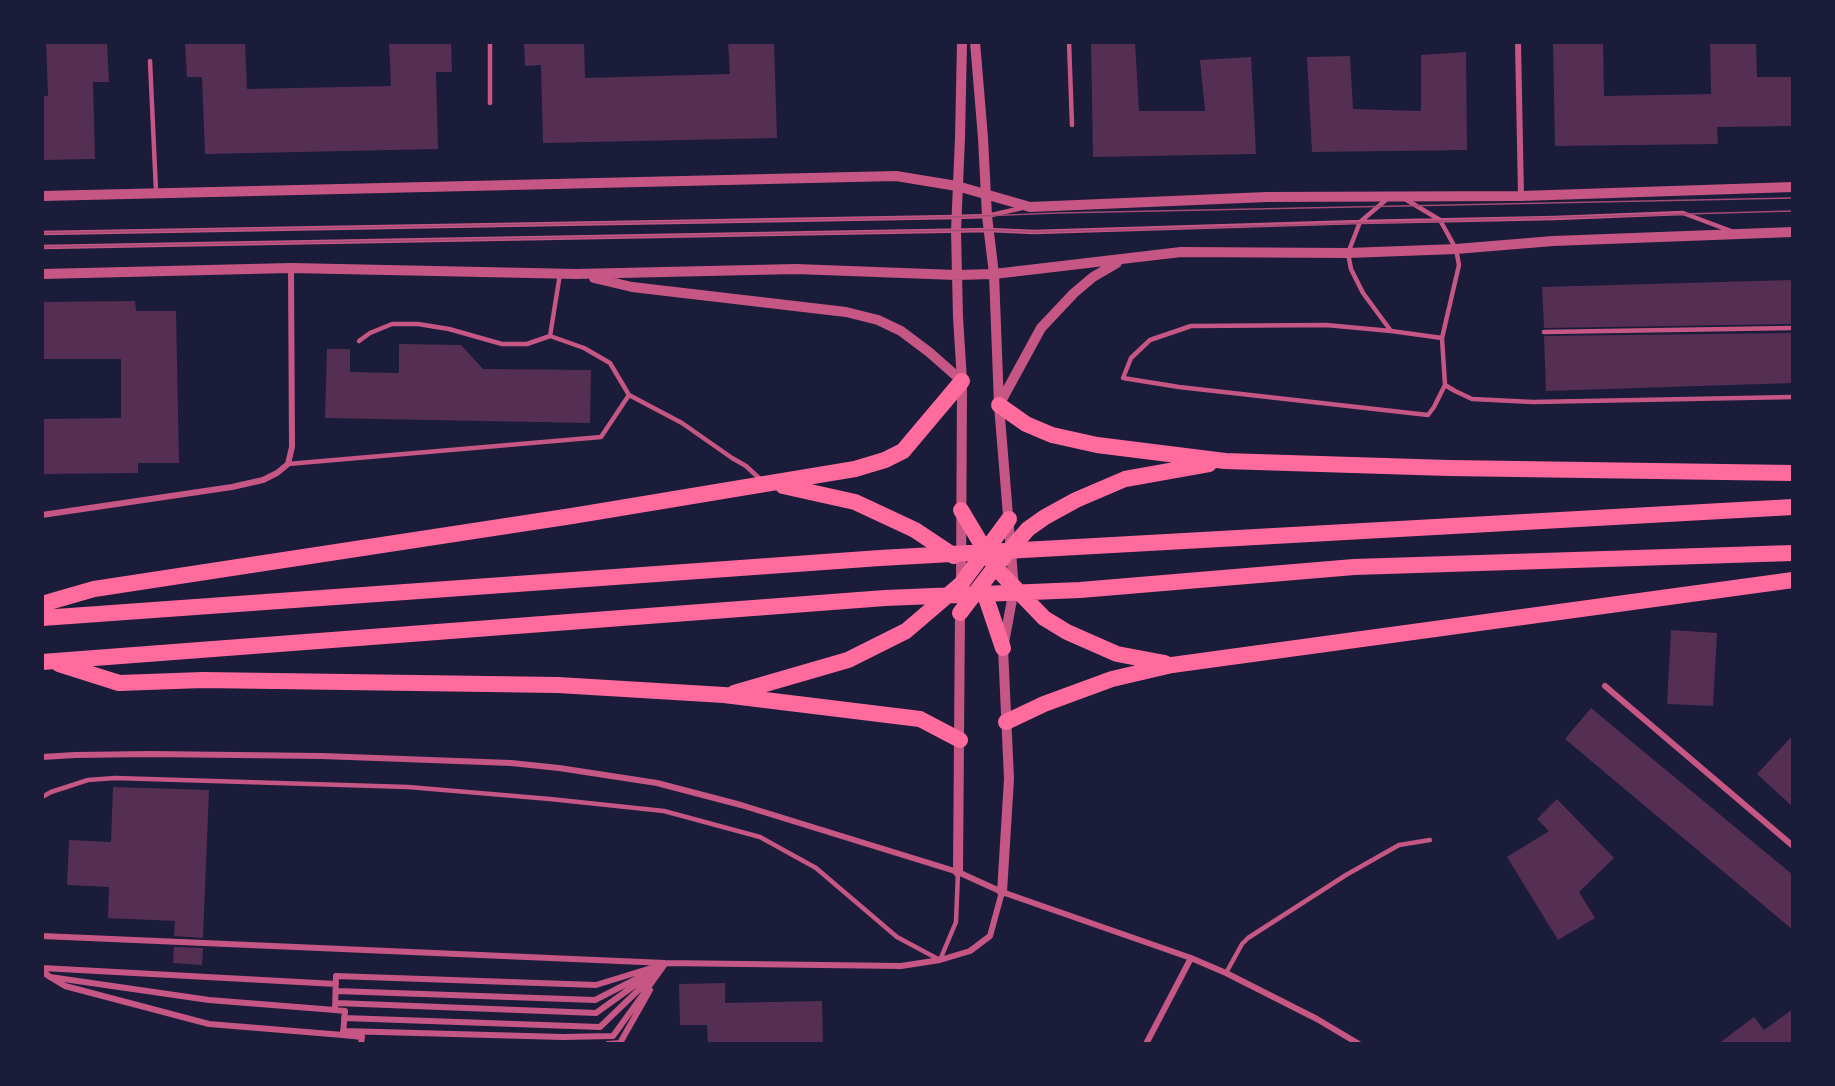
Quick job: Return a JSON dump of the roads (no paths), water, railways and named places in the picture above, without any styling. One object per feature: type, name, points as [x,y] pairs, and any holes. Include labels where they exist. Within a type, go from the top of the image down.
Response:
[{"type":"highway","points":[[42,604],[94,588],[572,516],[855,469],[885,460],[903,451],[962,381]]},
{"type":"highway","points":[[999,405],[1026,424],[1052,435],[1097,446],[1225,461],[1448,468],[1793,473]]},
{"type":"highway","points":[[960,613],[1028,529],[1045,517],[1076,500],[1125,479],[1225,461]]},
{"type":"highway","points":[[765,483],[855,502],[915,530],[982,585],[1003,648]]},
{"type":"highway","points":[[42,618],[880,558],[1793,507]]},
{"type":"highway","points":[[961,510],[995,567],[1044,618],[1067,632],[1117,654],[1172,665]]},
{"type":"highway","points":[[724,695],[848,660],[906,631],[985,552],[1009,519]]},
{"type":"highway","points":[[47,662],[885,598],[1080,590],[1354,567],[1793,552]]},
{"type":"highway","points":[[1006,722],[1044,704],[1112,679],[1172,665],[1793,580]]},
{"type":"highway","points":[[47,662],[119,684],[203,680],[558,685],[724,695],[920,719],[960,740]]},
{"type":"street","points":[[958,873],[960,613],[964,572],[961,510],[962,381],[956,275],[956,218],[962,42]]},
{"type":"street","points":[[42,936],[665,963],[901,966],[940,960],[969,951],[990,936],[1002,892],[1009,779],[1003,648],[1014,589],[999,405],[994,274],[987,216],[975,42]]},
{"type":"street","points":[[1518,42],[1521,196]]},
{"type":"street","points":[[42,196],[896,176],[957,186],[1029,207],[1267,197],[1521,196],[1793,187]]},
{"type":"street","points":[[42,274],[291,268],[560,274],[796,269],[956,275],[994,274],[1181,252],[1348,253],[1456,249],[1553,241],[1793,232]]},
{"type":"street","points":[[999,405],[1041,328],[1074,293],[1093,277],[1123,260]]},
{"type":"street","points":[[42,515],[242,485],[263,480],[278,473],[288,464],[292,447],[291,268]]},
{"type":"street","points":[[576,274],[633,287],[846,312],[878,320],[901,331],[962,381]]},
{"type":"street","points":[[1605,686],[1793,846]]},
{"type":"street","points":[[42,758],[140,754],[322,756],[511,763],[657,783],[741,805],[958,873],[1002,892],[1191,958],[1317,1019],[1359,1044]]},
{"type":"street","points":[[1146,1044],[1191,958]]},
{"type":"street","points":[[335,1007],[336,976],[596,985],[665,963]]},
{"type":"street","points":[[42,969],[336,988],[595,1000],[665,963]]},
{"type":"street","points":[[50,977],[209,1000],[335,1007],[596,1013],[665,963]]},
{"type":"street","points":[[344,1018],[600,1027],[665,963]]},
{"type":"street","points":[[42,969],[65,986],[209,1024],[343,1033],[562,1038],[613,1036],[665,963]]},
{"type":"street","points":[[608,1044],[620,1043],[665,963]]},
{"type":"street","points":[[335,1007],[345,1011],[343,1033]]},
{"type":"street","points":[[343,1033],[362,1037],[362,1044]]},
{"type":"lane","points":[[490,42],[490,103]]},
{"type":"lane","points":[[1069,42],[1072,125]]},
{"type":"lane","points":[[150,61],[156,194]]},
{"type":"lane","points":[[1391,331],[1363,292],[1351,269],[1348,253],[1360,222],[1395,195],[1440,220],[1456,249],[1459,265],[1442,338],[1444,385],[1428,415],[1179,387],[1123,378],[1131,358],[1150,340],[1191,326],[1326,325],[1442,338]]},
{"type":"lane","points":[[42,233],[956,218],[987,216],[1029,207]]},
{"type":"lane","points":[[42,247],[989,230],[1034,232],[1683,213],[1737,233]]},
{"type":"lane","points":[[550,336],[560,274]]},
{"type":"lane","points":[[359,340],[392,324],[418,324],[449,329],[502,344],[527,344],[550,336],[584,348],[610,363],[629,395],[682,423],[746,466],[765,483]]},
{"type":"lane","points":[[1544,332],[1793,328]]},
{"type":"lane","points":[[1444,385],[1472,399],[1533,402],[1793,397]]},
{"type":"lane","points":[[288,464],[601,437],[629,395]]},
{"type":"lane","points":[[42,798],[51,792],[88,780],[115,778],[408,787],[664,811],[760,837],[816,868],[897,937],[940,960],[956,922],[958,873]]},
{"type":"lane","points":[[1226,973],[1242,944],[1248,938],[1346,875],[1400,845],[1430,840]]},
{"type":"tram line","points":[[42,233],[956,217],[1793,198]]},
{"type":"tram line","points":[[42,247],[989,230],[1034,232],[1793,211]]}]
